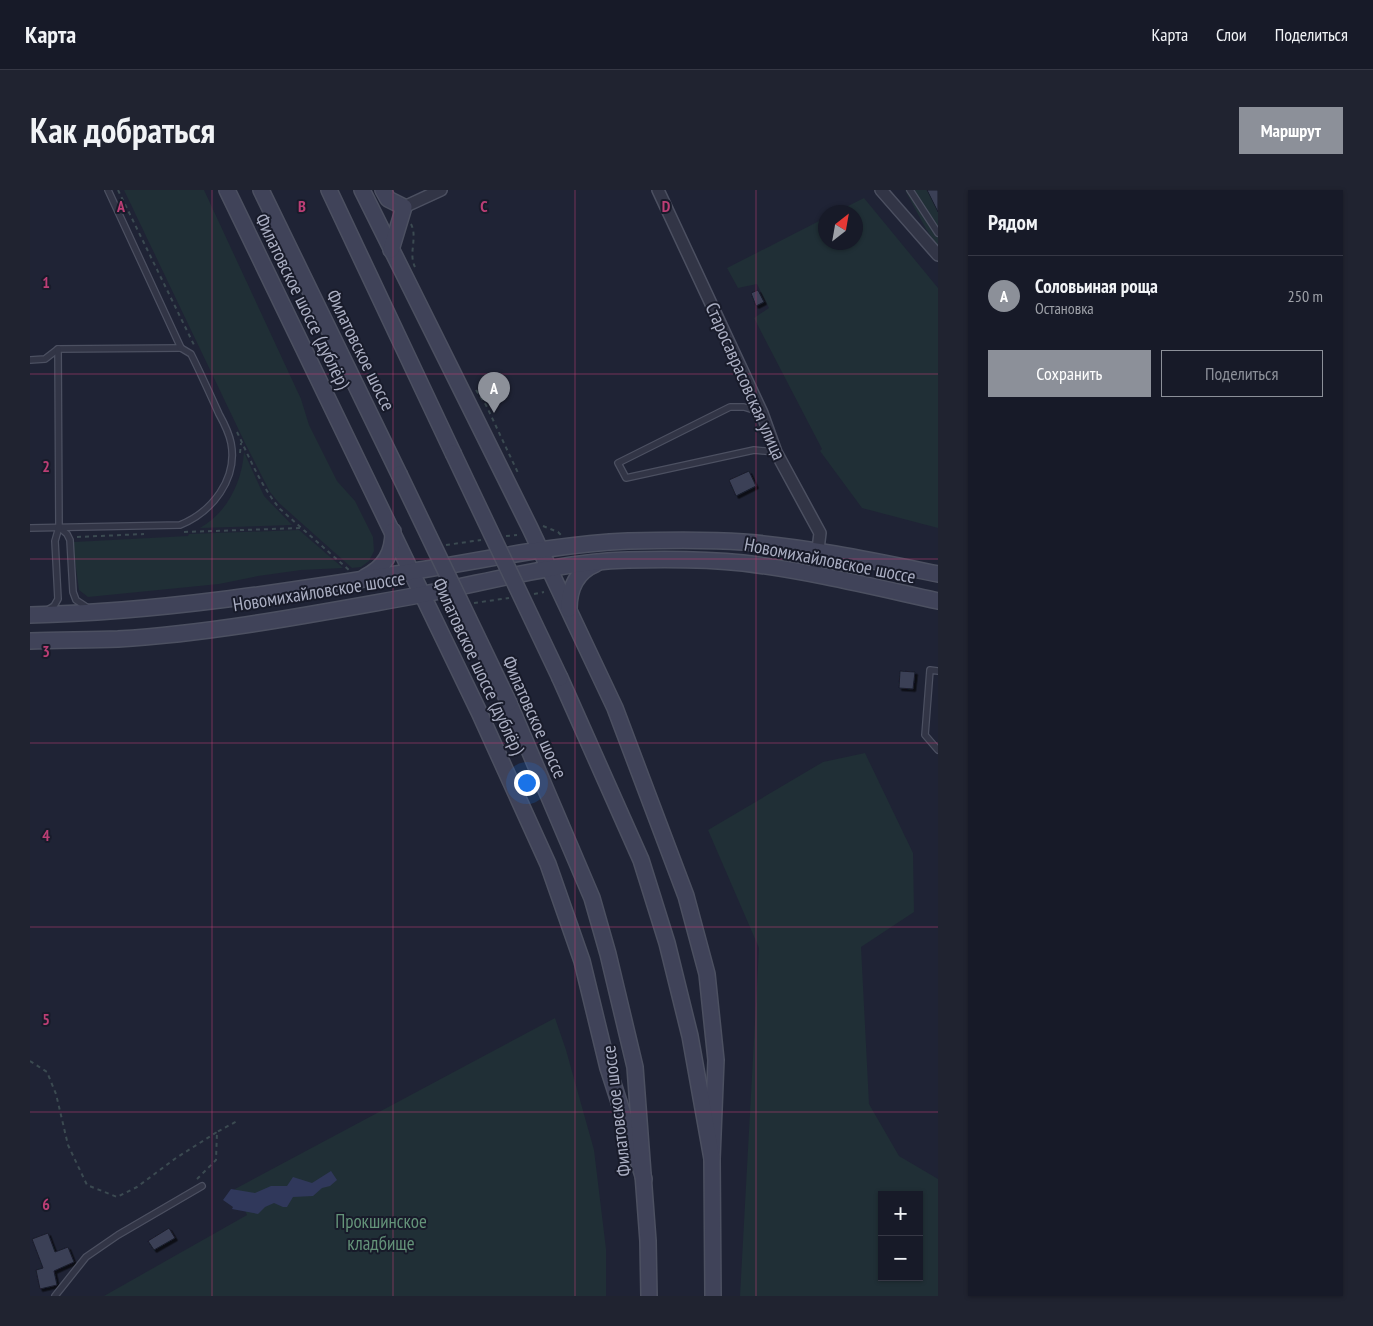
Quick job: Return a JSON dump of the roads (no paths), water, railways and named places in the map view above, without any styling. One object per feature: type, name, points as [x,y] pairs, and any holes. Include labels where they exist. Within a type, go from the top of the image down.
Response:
[{"type":"main road","name":"Филатовское шоссе (дублёр)","points":[[227,190],[393,531],[503,763],[548,864],[582,962],[608,1068],[644,1179]]},
{"type":"main road","name":"Филатовское шоссе","points":[[261,190],[509,703],[592,898],[608,954],[635,1067],[648,1241],[649,1296]]},
{"type":"main road","name":"Филатовское шоссе","points":[[329,190],[560,678],[641,860],[667,943],[690,1036],[712,1159],[713,1296]]},
{"type":"main road","points":[[362,190],[549,568],[615,708],[686,896],[707,974],[716,1060],[712,1159]]},
{"type":"main road","points":[[384,190],[388,199],[404,207],[391,250]]},
{"type":"main road","points":[[354,575],[381,568],[393,543],[393,531]]},
{"type":"main road","name":"Новомихайловское шоссе","points":[[32,615],[96,612],[188,604],[354,575],[412,571],[540,551],[626,541],[743,542],[819,552],[938,574]]},
{"type":"main road","name":"Новомихайловское шоссе","points":[[30,641],[119,639],[199,631],[423,594],[549,568],[626,560],[686,559],[743,563],[815,574],[938,601]]},
{"type":"main road","points":[[569,611],[569,599],[580,574],[588,567],[599,563]]},
{"type":"street","points":[[404,207],[441,190]]},
{"type":"street","name":"Старосаврасовская улица","points":[[658,190],[762,413],[776,452],[820,533],[815,574]]},
{"type":"street","points":[[880,190],[938,255]]},
{"type":"lane","points":[[108,190],[181,348]]},
{"type":"lane","points":[[910,190],[938,233]]},
{"type":"lane","points":[[30,360],[45,359],[58,349],[181,348],[192,354],[231,441],[232,465],[220,493],[208,508],[194,519],[180,525],[30,528]]},
{"type":"lane","points":[[32,615],[54,606],[58,599],[55,541],[59,527],[58,349]]},
{"type":"lane","points":[[762,413],[744,407],[730,407],[618,463],[626,478],[754,450],[776,452]]},
{"type":"lane","points":[[59,527],[67,534],[70,540],[73,592],[76,600],[96,612]]},
{"type":"lane","points":[[938,671],[930,670],[925,735],[938,750]]},
{"type":"lane","points":[[55,1296],[86,1257],[118,1235],[202,1186]]},
{"type":"water","points":[[331,1171],[337,1180],[330,1186],[322,1188],[313,1196],[293,1197],[287,1207],[274,1203],[265,1207],[258,1214],[232,1209],[233,1207],[223,1200],[231,1189],[255,1193],[271,1186],[287,1186],[293,1177],[312,1183]]},
{"type":"place","name":"Соловьиная роща","points":[[494,413]]},
{"type":"park label","name":"Прокшинское кладбище","points":[[381,1232]]}]
